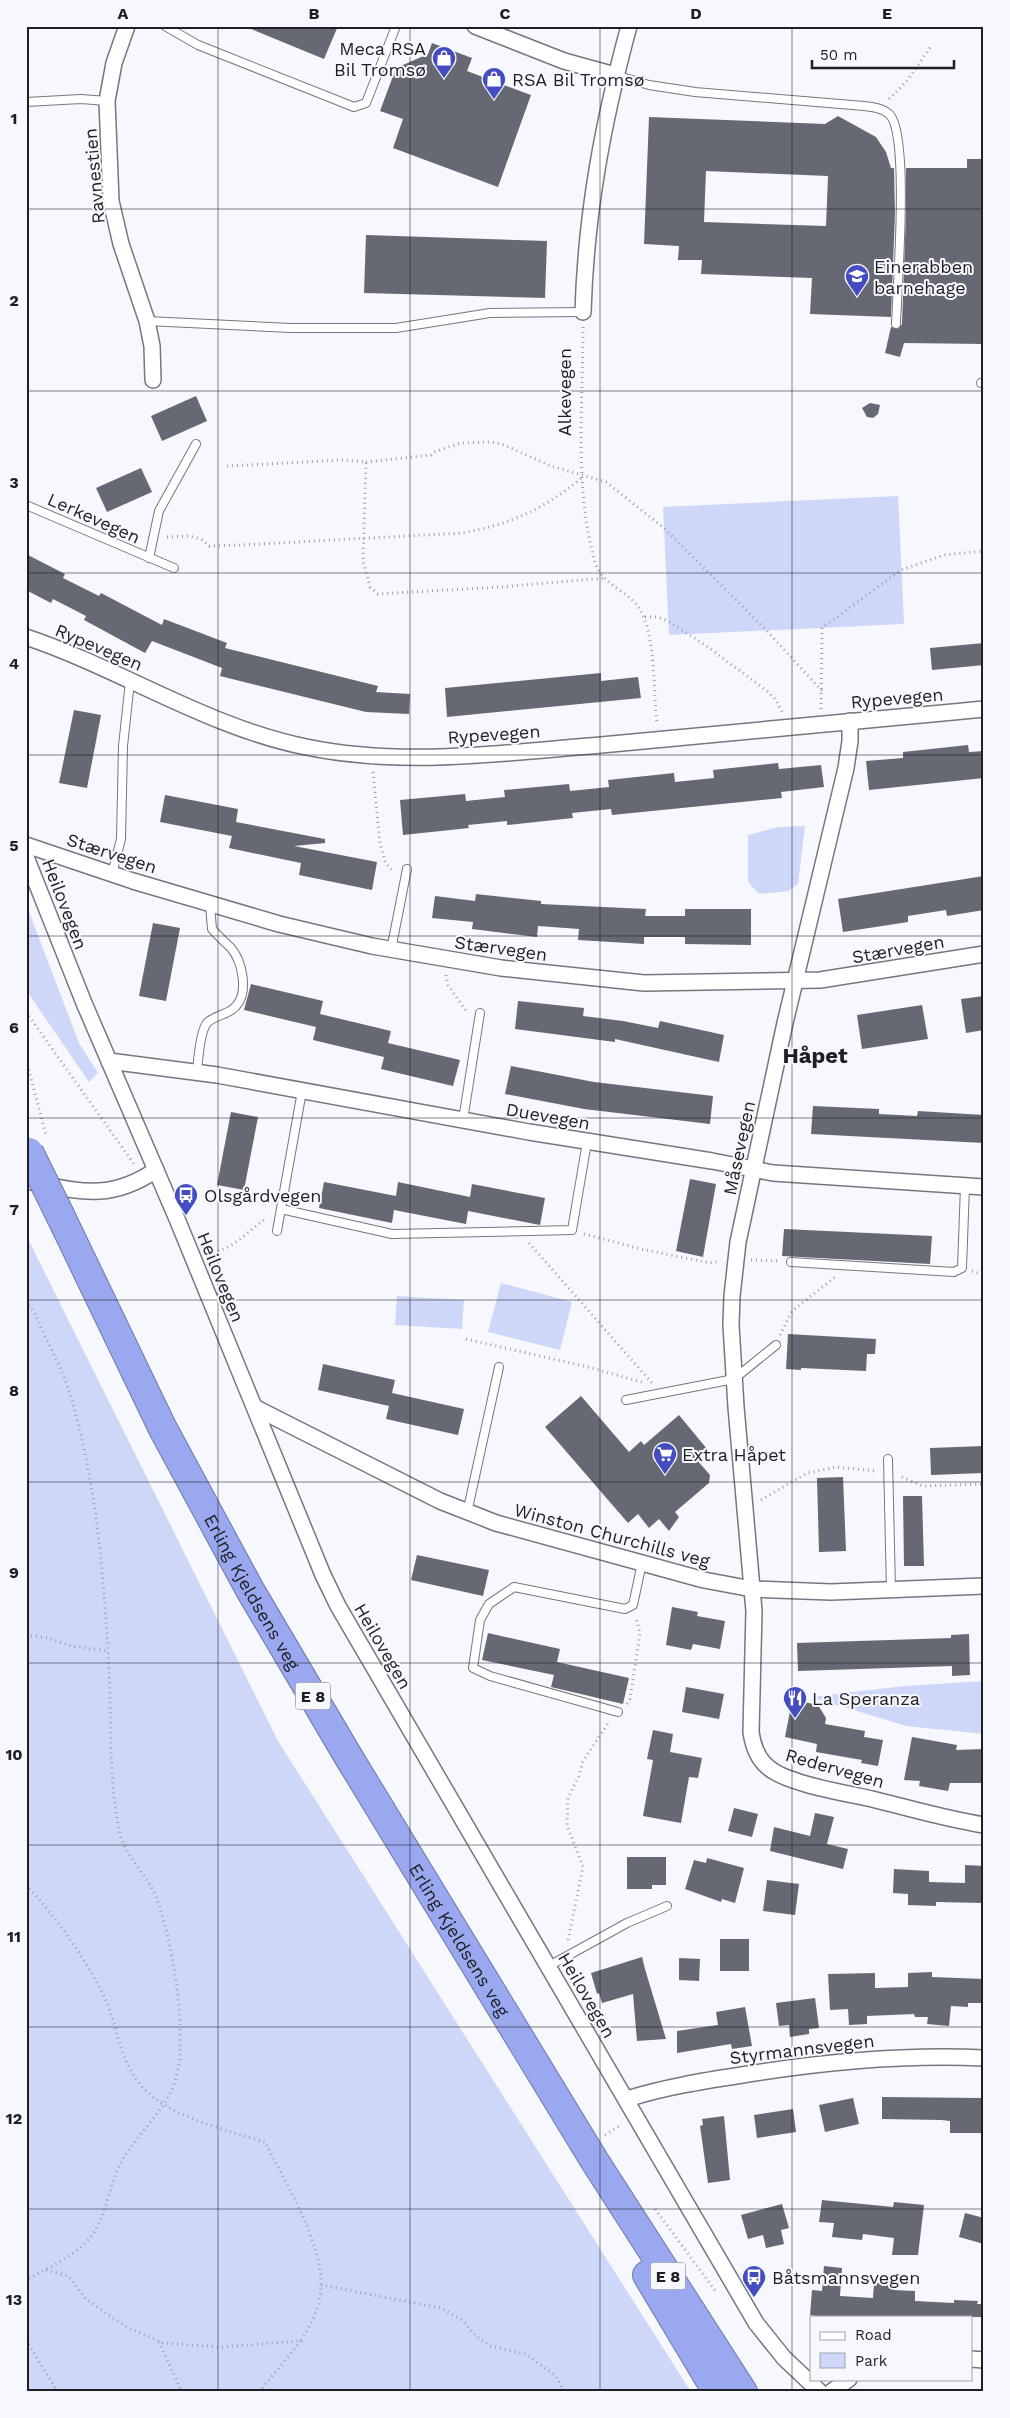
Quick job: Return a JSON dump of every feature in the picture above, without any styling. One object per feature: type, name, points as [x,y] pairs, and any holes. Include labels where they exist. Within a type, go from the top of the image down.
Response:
[{"type":"highway","name":"Erling Kjeldsens veg","points":[[34,1146],[61,1217],[163,1429],[245,1582],[348,1756],[601,2151],[743,2392]]},
{"type":"highway","name":"Erling Kjeldsens veg","points":[[601,2151],[624,2231],[641,2264],[717,2392]]},
{"type":"street","name":"Ravnestien","points":[[128,26],[114,63],[107,101],[113,208],[121,244],[147,321],[152,346],[153,380]]},
{"type":"street","points":[[476,26],[564,61],[615,75]]},
{"type":"street","points":[[583,312],[589,212],[615,75],[629,26]]},
{"type":"street","name":"Rypevegen","points":[[26,637],[241,728],[303,747],[370,757],[476,755],[660,740],[984,709]]},
{"type":"street","name":"Måsevegen","points":[[752,1589],[731,1325],[736,1259],[795,981],[846,768],[850,741],[850,721]]},
{"type":"street","name":"Stærvegen","points":[[26,845],[210,904],[327,936],[391,950],[502,968],[644,983],[795,981],[853,976],[984,954]]},
{"type":"street","name":"Heilovegen","points":[[26,858],[109,1061],[152,1173],[192,1255],[323,1575],[338,1606],[756,2322],[784,2358],[820,2392]]},
{"type":"street","name":"Duevegen","points":[[109,1061],[196,1072],[587,1142],[790,1175],[984,1187]]},
{"type":"street","points":[[26,1181],[82,1192],[99,1192],[113,1191],[152,1173]]},
{"type":"street","name":"Winston Churchills veg","points":[[256,1408],[409,1486],[467,1513],[496,1523],[704,1580],[752,1589],[831,1592],[984,1586]]},
{"type":"street","name":"Redervegen","points":[[752,1589],[754,1611],[751,1732],[756,1752],[769,1769],[829,1789],[984,1825]]},
{"type":"street","name":"Styrmannsvegen","points":[[627,2099],[695,2082],[827,2063],[922,2057],[984,2058]]},
{"type":"street","points":[[831,2392],[848,2380]]},
{"type":"lane","points":[[165,26],[198,45],[354,107],[366,103],[396,26]]},
{"type":"lane","points":[[615,75],[649,85],[695,92],[879,108],[890,114],[897,128],[901,161],[896,324]]},
{"type":"lane","points":[[26,102],[82,98],[107,101]]},
{"type":"lane","points":[[147,321],[290,328],[396,328],[490,313],[583,312]]},
{"type":"lane","name":"Lerkevegen","points":[[149,558],[159,511],[196,444]]},
{"type":"lane","name":"Lerkevegen","points":[[26,505],[174,568]]},
{"type":"lane","points":[[112,874],[121,839],[123,746],[130,681]]},
{"type":"lane","points":[[391,950],[407,869]]},
{"type":"lane","points":[[196,1072],[203,1031],[207,1022],[226,1014],[237,1005],[243,989],[240,963],[231,949],[212,929],[210,904]]},
{"type":"lane","points":[[463,1120],[480,1013]]},
{"type":"lane","points":[[277,1231],[302,1090]]},
{"type":"lane","points":[[281,1209],[392,1234],[572,1230],[587,1142]]},
{"type":"lane","points":[[791,1262],[954,1272],[962,1268],[965,1186]]},
{"type":"lane","points":[[626,1400],[734,1379],[776,1345]]},
{"type":"lane","points":[[467,1513],[500,1368]]},
{"type":"lane","points":[[888,1460],[891,1590]]},
{"type":"lane","points":[[618,1712],[490,1676],[473,1668],[480,1620],[489,1604],[514,1587],[625,1609],[633,1605],[642,1563]]},
{"type":"lane","points":[[549,1966],[627,1923],[667,1906]]},
{"type":"path","points":[[879,108],[907,81],[932,45]]},
{"type":"path","name":"Alkevegen","points":[[583,312],[584,476],[591,547],[596,566],[605,578],[633,602],[645,617]]},
{"type":"path","points":[[227,466],[343,460],[366,462],[431,455],[434,452],[461,443],[491,442],[504,445],[551,466],[606,482],[664,528],[767,631],[822,691]]},
{"type":"path","points":[[366,462],[363,561],[372,590],[378,594],[500,587],[605,578]]},
{"type":"path","points":[[154,537],[190,536],[201,539],[209,546],[434,536],[493,528],[556,499],[584,476]]},
{"type":"path","points":[[821,724],[822,628],[902,570],[944,556],[984,551]]},
{"type":"path","points":[[660,740],[651,648],[645,617],[657,617],[668,621],[690,634],[767,691],[776,700],[786,727]]},
{"type":"path","points":[[370,757],[378,807],[380,844],[386,864],[405,883]]},
{"type":"path","points":[[444,959],[448,984],[462,1007],[478,1024]]},
{"type":"path","points":[[26,1012],[128,1158],[152,1173]]},
{"type":"path","points":[[26,1060],[34,1146]]},
{"type":"path","points":[[192,1255],[222,1251],[235,1244],[252,1227],[281,1209]]},
{"type":"path","points":[[572,1230],[641,1249],[710,1263],[736,1259],[791,1262]]},
{"type":"path","points":[[466,1339],[592,1368],[654,1385],[519,1231]]},
{"type":"path","points":[[776,1345],[792,1311],[849,1266]]},
{"type":"path","points":[[26,1302],[34,1312],[67,1385],[82,1438],[97,1532],[105,1599],[112,1774],[120,1833],[125,1849],[155,1895],[172,1953],[178,2015],[179,2060],[174,2086],[164,2104],[121,2163],[94,2231],[80,2246],[45,2270],[26,2280]]},
{"type":"path","points":[[745,1509],[807,1473],[837,1467],[889,1472],[923,1486],[984,1484]]},
{"type":"path","points":[[564,1958],[583,1867],[567,1825],[568,1798],[580,1776],[583,1761],[618,1712],[625,1709],[630,1699],[640,1633],[633,1605]]},
{"type":"path","points":[[26,1635],[48,1638],[71,1646],[108,1651]]},
{"type":"path","points":[[26,1885],[54,1920],[101,1990],[111,2013],[121,2054],[130,2070],[147,2092],[164,2104],[210,2126],[265,2142],[308,2231],[320,2270],[321,2285],[318,2306],[311,2326],[302,2341],[259,2392]]},
{"type":"path","points":[[600,2128],[601,2151]]},
{"type":"path","points":[[654,2208],[721,2299]]},
{"type":"path","points":[[45,2270],[68,2276],[87,2300],[125,2326],[159,2342],[222,2347],[302,2341]]},
{"type":"path","points":[[321,2285],[441,2308],[462,2320],[476,2336],[490,2346],[526,2354],[556,2376],[564,2392]]},
{"type":"path","points":[[26,2340],[58,2392]]},
{"type":"path","points":[[159,2342],[182,2392]]},
{"type":"green space","points":[[898,496],[904,624],[669,635],[663,507]]},
{"type":"green space","points":[[805,826],[798,884],[788,891],[759,894],[748,882],[748,835],[778,827]]},
{"type":"green space","points":[[26,904],[79,1043],[98,1073],[89,1082],[26,990]]},
{"type":"green space","points":[[26,1235],[278,1741],[691,2392],[26,2392]]},
{"type":"green space","points":[[501,1283],[572,1302],[560,1350],[488,1332]]},
{"type":"green space","points":[[397,1296],[464,1300],[462,1329],[395,1325]]},
{"type":"green space","points":[[984,1681],[984,1734],[906,1726],[811,1697],[905,1686]]},
{"type":"building","points":[[244,26],[338,26],[324,59]]},
{"type":"building","points":[[432,43],[472,58],[467,71],[531,95],[498,187],[393,148],[403,119],[380,111],[396,68],[428,54]]},
{"type":"building","points":[[838,116],[876,137],[886,152],[891,168],[894,168],[895,213],[891,317],[810,314],[812,278],[701,274],[702,260],[678,260],[679,246],[644,244],[649,117],[825,124]],"holes":[[[706,171],[828,176],[826,226],[704,222]]]},
{"type":"building","points":[[967,159],[984,159],[984,344],[904,343],[900,357],[885,353],[891,327],[898,329],[902,324],[906,168],[967,168]]},
{"type":"building","points":[[366,235],[547,241],[545,298],[364,293]]},
{"type":"building","points":[[196,396],[207,421],[162,441],[151,416]]},
{"type":"building","points":[[870,403],[880,405],[878,414],[873,418],[867,417],[862,408]]},
{"type":"building","points":[[141,468],[152,492],[107,512],[96,488]]},
{"type":"building","points":[[26,554],[65,574],[63,578],[99,596],[101,593],[162,625],[164,619],[227,643],[225,648],[378,686],[376,692],[410,694],[409,714],[366,712],[220,676],[222,668],[152,641],[145,653],[84,620],[86,616],[53,599],[51,603],[26,590]]},
{"type":"building","points":[[984,643],[984,665],[932,670],[930,648]]},
{"type":"building","points":[[601,673],[601,681],[638,677],[641,698],[447,717],[445,688]]},
{"type":"building","points":[[74,710],[101,715],[87,788],[59,783]]},
{"type":"building","points":[[968,745],[969,752],[984,751],[984,778],[869,790],[866,761],[903,758],[903,752]]},
{"type":"building","points":[[778,763],[779,769],[821,765],[824,787],[781,792],[782,798],[612,815],[611,809],[572,813],[573,818],[507,825],[507,821],[468,825],[469,828],[403,835],[400,800],[465,794],[466,801],[505,797],[504,790],[569,784],[570,791],[609,787],[608,780],[674,773],[675,782],[714,778],[713,770]]},
{"type":"building","points":[[165,795],[238,809],[236,822],[325,839],[325,843],[294,846],[377,862],[372,890],[299,875],[301,863],[229,848],[232,836],[160,822]]},
{"type":"building","points":[[984,876],[984,910],[947,916],[946,910],[908,916],[908,922],[843,932],[838,899]]},
{"type":"building","points":[[476,894],[541,901],[541,904],[646,909],[645,916],[685,916],[685,909],[751,909],[751,945],[685,944],[685,937],[644,937],[644,944],[578,940],[579,929],[538,926],[537,937],[472,929],[473,922],[432,918],[435,896],[475,901]]},
{"type":"building","points":[[153,923],[180,928],[166,1001],[139,996]]},
{"type":"building","points":[[251,984],[323,1001],[320,1014],[391,1031],[388,1043],[460,1060],[453,1086],[381,1069],[384,1057],[313,1040],[316,1027],[244,1010]]},
{"type":"building","points":[[984,996],[984,1030],[966,1033],[961,999]]},
{"type":"building","points":[[518,1001],[584,1008],[583,1016],[658,1028],[660,1021],[724,1035],[719,1062],[615,1039],[615,1042],[515,1029]]},
{"type":"building","points":[[922,1005],[928,1039],[862,1049],[857,1015]]},
{"type":"building","points":[[511,1066],[594,1082],[713,1096],[710,1124],[584,1109],[505,1094]]},
{"type":"building","points":[[813,1106],[879,1109],[879,1114],[917,1116],[918,1111],[984,1115],[984,1143],[811,1134]]},
{"type":"building","points":[[231,1112],[258,1117],[244,1190],[217,1185]]},
{"type":"building","points":[[690,1179],[716,1184],[703,1257],[676,1251]]},
{"type":"building","points":[[324,1182],[396,1196],[398,1182],[470,1197],[472,1184],[545,1198],[540,1225],[468,1211],[466,1224],[394,1210],[392,1223],[319,1208]]},
{"type":"building","points":[[784,1229],[932,1236],[930,1264],[782,1256]]},
{"type":"building","points":[[788,1334],[876,1339],[875,1354],[867,1354],[866,1371],[786,1369]]},
{"type":"building","points":[[323,1364],[395,1380],[392,1393],[464,1409],[458,1435],[386,1419],[389,1406],[318,1390]]},
{"type":"building","points":[[581,1396],[629,1452],[641,1441],[644,1445],[679,1415],[707,1449],[696,1459],[710,1475],[709,1483],[675,1512],[679,1517],[669,1531],[659,1519],[649,1528],[638,1514],[628,1523],[545,1427]]},
{"type":"building","points":[[984,1446],[984,1473],[931,1475],[930,1448]]},
{"type":"building","points":[[843,1477],[846,1551],[819,1552],[817,1478]]},
{"type":"building","points":[[903,1496],[922,1496],[924,1566],[904,1566]]},
{"type":"building","points":[[417,1555],[489,1570],[483,1596],[411,1580]]},
{"type":"building","points":[[672,1607],[698,1612],[697,1616],[725,1621],[720,1649],[693,1644],[691,1650],[666,1645]]},
{"type":"building","points":[[488,1633],[560,1649],[557,1662],[629,1678],[623,1704],[551,1687],[554,1675],[482,1660]]},
{"type":"building","points":[[969,1634],[970,1675],[952,1676],[952,1666],[798,1671],[797,1643],[951,1638],[951,1635]]},
{"type":"building","points":[[686,1687],[724,1694],[719,1719],[682,1712]]},
{"type":"building","points":[[804,1702],[818,1705],[826,1718],[825,1724],[865,1731],[864,1737],[883,1740],[878,1766],[861,1763],[862,1760],[816,1752],[817,1744],[785,1737],[791,1706],[796,1707]]},
{"type":"building","points":[[653,1730],[673,1734],[670,1752],[702,1758],[698,1778],[689,1777],[681,1823],[643,1816],[653,1760],[647,1759]]},
{"type":"building","points":[[912,1737],[957,1745],[956,1750],[984,1749],[984,1783],[950,1783],[948,1791],[919,1786],[920,1781],[904,1780]]},
{"type":"building","points":[[734,1808],[758,1814],[752,1837],[728,1831]]},
{"type":"building","points":[[815,1813],[834,1817],[827,1844],[848,1849],[843,1869],[770,1851],[774,1827],[810,1836]]},
{"type":"building","points":[[627,1857],[666,1857],[666,1885],[652,1885],[652,1889],[627,1889]]},
{"type":"building","points":[[707,1858],[744,1868],[735,1903],[722,1899],[721,1902],[685,1889],[694,1860],[706,1863]]},
{"type":"building","points":[[965,1865],[984,1866],[984,1903],[936,1902],[936,1906],[908,1905],[908,1894],[893,1893],[894,1869],[929,1871],[929,1882],[965,1883]]},
{"type":"building","points":[[767,1880],[799,1884],[795,1915],[763,1911]]},
{"type":"building","points":[[720,1939],[749,1939],[749,1971],[720,1971]]},
{"type":"building","points":[[642,1957],[666,2039],[637,2041],[633,1994],[602,2003],[599,1993],[597,1994],[591,1973]]},
{"type":"building","points":[[679,1958],[700,1959],[699,1981],[679,1980]]},
{"type":"building","points":[[932,1972],[932,1977],[984,1979],[984,2003],[968,2003],[968,2007],[951,2006],[949,2026],[927,2024],[928,2017],[915,2017],[914,2014],[867,2016],[867,2024],[849,2025],[848,2009],[830,2010],[828,1974],[875,1973],[875,1988],[908,1987],[908,1973]]},
{"type":"building","points":[[815,1998],[819,2028],[809,2029],[809,2034],[790,2037],[789,2025],[779,2026],[776,2003]]},
{"type":"building","points":[[745,2007],[752,2046],[732,2049],[731,2044],[677,2053],[677,2031],[718,2025],[716,2012]]},
{"type":"building","points":[[882,2097],[981,2098],[981,2133],[950,2133],[950,2121],[882,2119]]},
{"type":"building","points":[[853,2098],[859,2124],[825,2132],[819,2105]]},
{"type":"building","points":[[793,2109],[796,2132],[757,2138],[754,2115]]},
{"type":"building","points":[[724,2116],[730,2180],[708,2183],[700,2126],[703,2125],[702,2119]]},
{"type":"building","points":[[822,2200],[893,2207],[894,2202],[924,2205],[918,2255],[892,2255],[894,2238],[863,2234],[862,2240],[832,2237],[834,2223],[819,2222]]},
{"type":"building","points":[[782,2204],[789,2228],[781,2230],[784,2244],[766,2248],[763,2235],[748,2239],[741,2215]]},
{"type":"building","points":[[965,2213],[984,2218],[984,2244],[959,2237]]},
{"type":"building","points":[[824,2266],[842,2268],[840,2296],[873,2298],[874,2283],[894,2284],[894,2290],[915,2291],[915,2301],[954,2303],[954,2300],[978,2301],[977,2304],[984,2304],[984,2317],[810,2315],[812,2290],[822,2291]]},
{"type":"place","name":"Meca RSA Bil Tromsø","points":[[444,79]]},
{"type":"place","name":"RSA Bil Tromsø","points":[[494,100]]},
{"type":"place","name":"Einerabben barnehage","points":[[857,297]]},
{"type":"place","name":"Olsgårdvegen","points":[[186,1216]]},
{"type":"place","name":"Extra Håpet","points":[[665,1475]]},
{"type":"place","name":"La Speranza","points":[[795,1719]]},
{"type":"place","name":"Båtsmannsvegen","points":[[754,2298]]},
{"type":"district","name":"Håpet","points":[[815,1055]]}]
